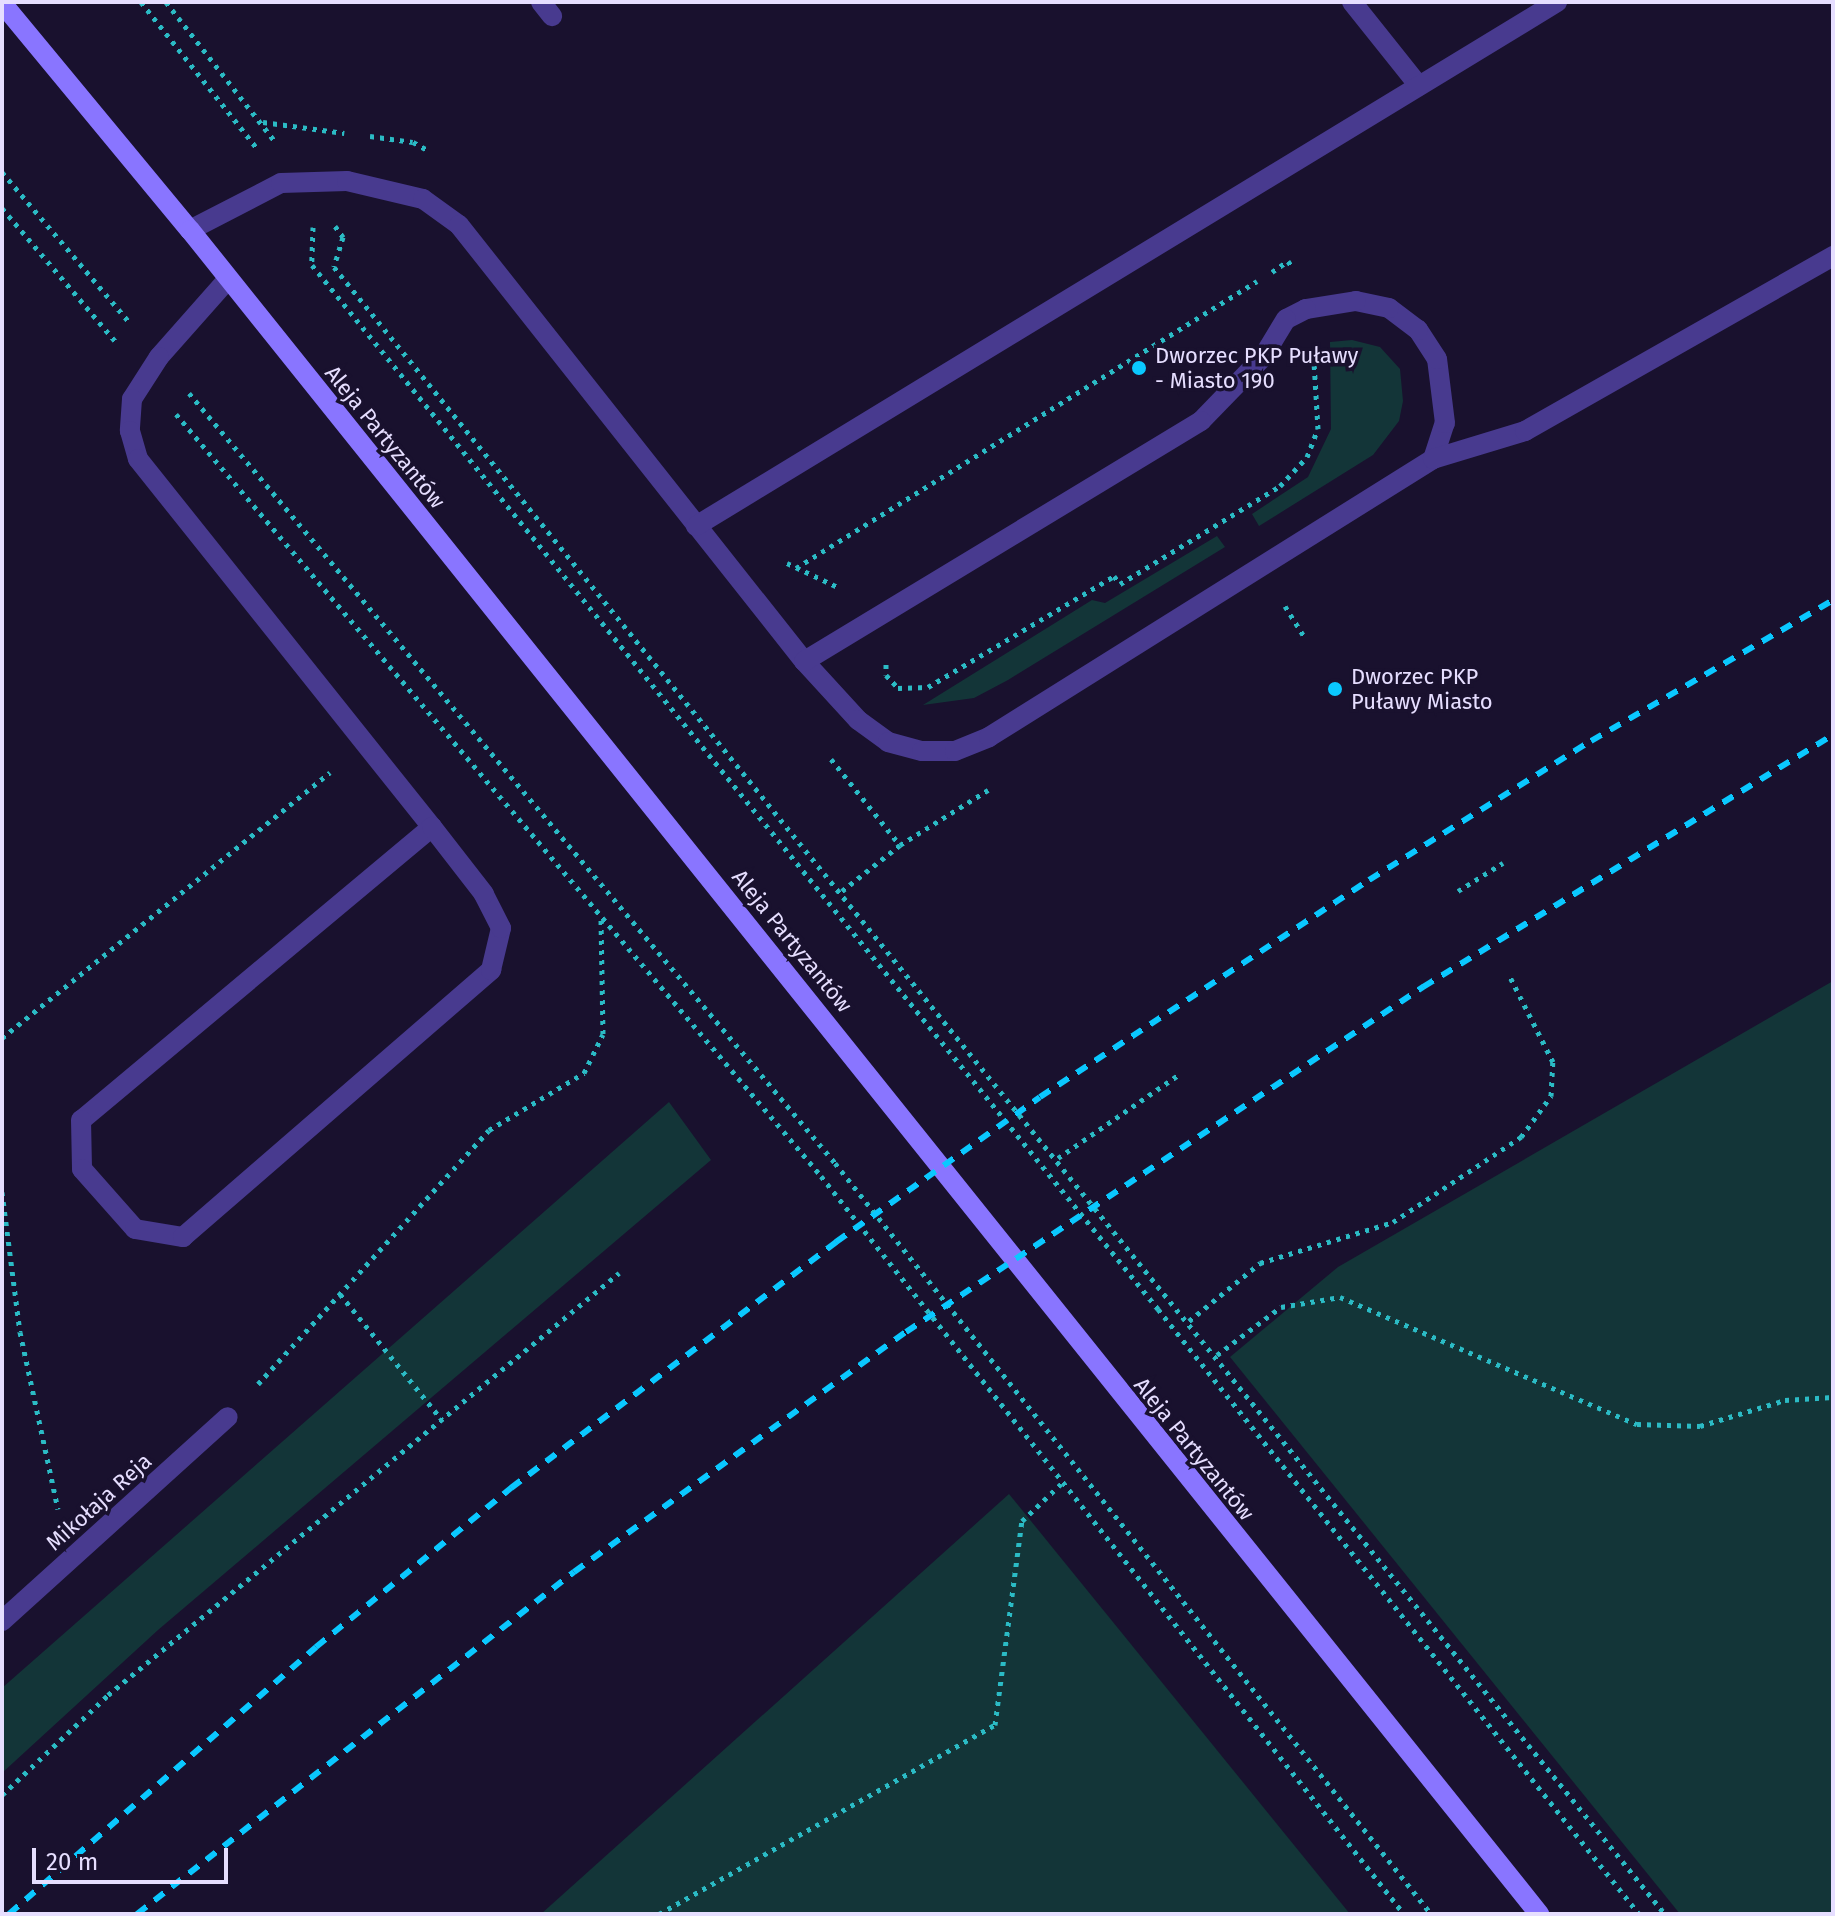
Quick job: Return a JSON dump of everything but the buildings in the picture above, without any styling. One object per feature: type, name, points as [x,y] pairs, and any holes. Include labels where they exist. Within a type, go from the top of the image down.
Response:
[{"type":"main road","name":"Aleja Partyzantów","points":[[2,3],[190,230],[1539,1914]]},
{"type":"street","points":[[1352,2],[1419,86]]},
{"type":"street","points":[[696,526],[1557,2]]},
{"type":"street","points":[[190,230],[292,182],[389,189],[423,199],[459,225],[804,661],[858,720],[888,742],[922,751],[955,751],[989,737],[1433,459],[1525,431],[1833,256]]},
{"type":"street","points":[[228,279],[159,357],[132,399],[130,431],[138,459],[432,827],[484,894],[501,928],[491,970],[183,1237],[135,1229],[82,1169],[81,1120],[432,827]]},
{"type":"street","points":[[804,661],[1201,421],[1263,357],[1286,319],[1306,309],[1356,301],[1389,308],[1418,330],[1437,359],[1445,390],[1445,423],[1433,459]]},
{"type":"street","name":"Mikołaja Reja","points":[[2,1621],[228,1417]]},
{"type":"path","points":[[141,2],[292,182],[343,237],[334,267],[1058,1158],[1665,1914]]},
{"type":"path","points":[[166,2],[292,182],[314,228],[312,265],[1158,1309],[1639,1914]]},
{"type":"path","points":[[2,172],[835,1163],[1431,1914]]},
{"type":"path","points":[[2,208],[821,1176],[1404,1914]]},
{"type":"path","points":[[2,1038],[365,744]]},
{"type":"path","points":[[842,891],[900,845]]},
{"type":"path","points":[[1458,891],[1503,863]]},
{"type":"path","points":[[228,1417],[489,1130],[584,1073],[603,1034],[601,917]]},
{"type":"path","points":[[1189,1321],[1260,1263],[1393,1222],[1521,1137],[1551,1096],[1553,1062],[1510,977]]},
{"type":"path","points":[[1058,1158],[1177,1076]]},
{"type":"path","points":[[2,1192],[20,1332],[69,1561]]},
{"type":"path","points":[[2,1795],[108,1695],[619,1273]]},
{"type":"path","points":[[340,1294],[442,1420]]},
{"type":"path","points":[[1217,1355],[1281,1307],[1340,1297],[1637,1424],[1700,1426],[1785,1400],[1833,1397]]},
{"type":"path","points":[[659,1914],[995,1725],[1022,1521],[1063,1482]]},
{"type":"green space","points":[[1352,340],[1380,347],[1400,369],[1403,401],[1399,421],[1373,455],[1259,526],[1252,514],[1308,477],[1331,429],[1330,342]]},
{"type":"green space","points":[[1217,536],[1225,547],[1008,680],[974,698],[923,705],[1092,600],[1105,603]]},
{"type":"green space","points":[[1833,981],[1833,1914],[1680,1914],[1230,1357],[1338,1267]]},
{"type":"green space","points":[[669,1102],[711,1160],[158,1630],[2,1773],[2,1688]]},
{"type":"green space","points":[[1009,1494],[1350,1914],[541,1914]]},
{"type":"railway","points":[[9,1914],[316,1647],[511,1488],[836,1242],[1040,1097],[1369,880],[1591,741],[1833,600]]},
{"type":"railway","points":[[137,1914],[574,1572],[906,1332],[1423,987],[1833,735]]},
{"type":"place","name":"Dworzec PKP Puławy - Miasto 190","points":[[1139,368]]},
{"type":"place","name":"Dworzec PKP Puławy Miasto","points":[[1335,689]]}]
